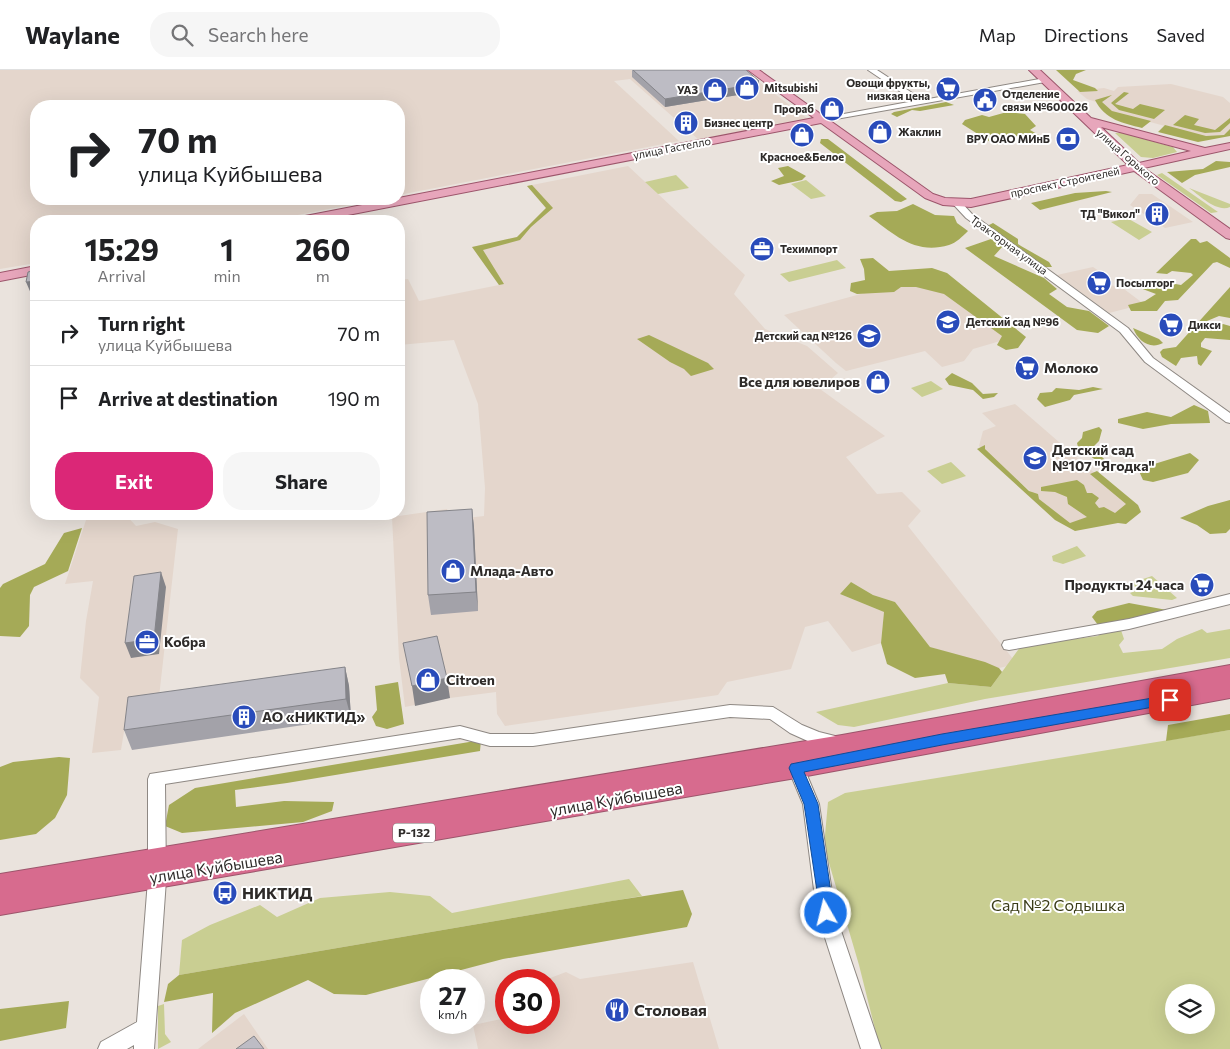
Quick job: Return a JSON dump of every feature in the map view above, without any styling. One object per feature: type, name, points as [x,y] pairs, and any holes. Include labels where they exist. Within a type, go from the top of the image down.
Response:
[{"type":"highway","name":"улица Куйбышева","points":[[0,902],[157,869],[1230,673]]},
{"type":"highway","name":"улица Куйбышева","points":[[0,885],[157,869],[796,768],[1230,689]]},
{"type":"main road","name":"Тракторная улица","points":[[753,70],[929,196],[958,203]]},
{"type":"main road","name":"улица Горького","points":[[1034,70],[1145,175],[1230,235]]},
{"type":"main road","name":"улица Гастелло","points":[[405,201],[822,120]]},
{"type":"main road","points":[[1086,120],[1205,152]]},
{"type":"main road","name":"проспект Строителей","points":[[958,203],[974,203],[1230,146]]},
{"type":"main road","name":"улица Гастелло","points":[[331,215],[383,205]]},
{"type":"main road","points":[[0,277],[30,271]]},
{"type":"street","points":[[872,70],[921,102]]},
{"type":"street","name":"улица Гастелло","points":[[822,120],[1045,80]]},
{"type":"street","name":"Тракторная улица","points":[[958,203],[969,216],[1124,330],[1149,360],[1230,419]]},
{"type":"street","points":[[1009,645],[1129,624],[1230,599]]},
{"type":"street","points":[[144,1049],[157,869],[158,811],[156,779],[460,732],[501,740],[533,740],[730,711],[773,712],[796,729],[816,738],[842,744]]},
{"type":"street","points":[[796,768],[811,804],[826,913],[871,1049]]},
{"type":"street","points":[[108,1049],[145,1028]]},
{"type":"shaded area","points":[[0,70],[743,70],[808,119],[699,140],[630,79],[614,81],[679,141],[405,194],[405,100],[30,100],[30,205],[349,205],[298,215],[30,215],[30,264],[0,269]]},
{"type":"shaded area","points":[[1171,84],[1223,97],[1230,103],[1230,133],[1227,136],[1206,137],[1109,111],[1077,91],[1104,88],[1114,91],[1118,87]]},
{"type":"shaded area","points":[[628,166],[745,275],[734,294],[765,329],[807,346],[838,373],[820,389],[885,436],[846,457],[877,494],[902,492],[921,511],[908,526],[1017,664],[999,668],[930,647],[895,602],[873,595],[851,582],[840,594],[884,612],[881,643],[852,652],[828,621],[805,627],[791,669],[727,682],[718,695],[505,726],[497,714],[496,692],[450,698],[405,707],[399,658],[392,520],[405,520],[405,515],[447,509],[450,520],[484,516],[485,488],[478,404],[454,340],[405,344],[405,279],[408,279],[419,301],[499,285],[472,247],[517,237],[546,208],[527,186]]},
{"type":"shaded area","points":[[1139,194],[1152,194],[1193,222],[1165,228],[1130,205]]},
{"type":"shaded area","points":[[1093,267],[1111,279],[1107,284],[1124,289],[1144,304],[1109,313],[1057,275]]},
{"type":"shaded area","points":[[930,275],[1014,337],[973,349],[964,361],[942,367],[925,351],[846,371],[784,315]]},
{"type":"shaded area","name":"Детский сад №107 \"Ягодка\"","points":[[1015,404],[1135,508],[1072,528],[979,446],[983,431],[996,426],[982,413]]},
{"type":"shaded area","points":[[86,520],[130,520],[136,526],[155,522],[178,529],[159,697],[128,707],[121,750],[92,753],[99,697],[80,678],[86,621],[93,581],[65,584]]},
{"type":"shaded area","points":[[693,962],[719,1049],[478,1049],[475,1034],[485,1034],[485,1022],[495,1020],[495,1034],[560,1034],[560,974],[566,972],[580,979]]},
{"type":"shaded area","points":[[244,1014],[268,1049],[198,1049]]},
{"type":"green space","points":[[1056,70],[1086,70],[1076,74],[1073,80],[1095,88],[1098,91],[1080,92]]},
{"type":"green space","points":[[1124,92],[1129,93],[1115,104],[1133,109],[1140,104],[1165,110],[1154,119],[1119,110],[1111,103]]},
{"type":"green space","points":[[1112,95],[1102,102],[1112,111],[1151,121],[1142,128],[1115,120],[1109,116],[1099,107],[1095,100]]},
{"type":"green space","points":[[946,102],[954,105],[920,111],[912,110],[897,117],[891,114],[894,112]]},
{"type":"green space","points":[[1007,112],[1025,114],[1036,126],[1030,130],[1044,138],[1040,139],[1029,134],[996,140],[998,145],[962,124],[965,120],[982,115],[989,117]]},
{"type":"green space","points":[[1185,115],[1199,119],[1194,125],[1215,130],[1230,118],[1230,123],[1220,132],[1205,133],[1173,125]]},
{"type":"green space","points":[[1165,125],[1206,136],[1224,135],[1230,129],[1230,136],[1198,142],[1158,132]]},
{"type":"green space","points":[[1115,133],[1122,133],[1173,147],[1177,152],[1153,158],[1141,157]]},
{"type":"green space","points":[[821,139],[828,139],[907,199],[901,202],[895,201],[820,143]]},
{"type":"green space","points":[[1216,161],[1230,162],[1230,167],[1195,175],[1182,183],[1167,172],[1203,169]]},
{"type":"green space","points":[[788,166],[806,176],[802,180],[779,185],[771,181],[784,176],[778,168]]},
{"type":"green space","points":[[1162,173],[1218,212],[1211,213],[1157,175]]},
{"type":"green space","points":[[676,175],[689,188],[658,194],[645,182]]},
{"type":"green space","points":[[806,180],[826,196],[811,199],[791,184]]},
{"type":"green space","points":[[532,185],[553,208],[531,227],[520,240],[483,250],[504,284],[499,285],[472,247],[517,237],[546,208],[527,186]]},
{"type":"green space","points":[[1189,188],[1230,204],[1230,207],[1220,208],[1203,199]]},
{"type":"green space","points":[[1112,192],[1040,210],[1031,203],[1075,193]]},
{"type":"green space","points":[[913,204],[935,215],[954,216],[957,223],[968,231],[952,244],[926,247],[906,241],[869,216],[877,212],[897,211]]},
{"type":"green space","points":[[1127,218],[1152,232],[1139,240],[1111,222]]},
{"type":"green space","points":[[993,223],[1018,239],[1018,244],[1049,262],[1052,267],[1043,267],[987,226]]},
{"type":"green space","points":[[991,239],[1003,246],[994,256],[1044,278],[1057,289],[1049,294],[1067,307],[1089,311],[1109,326],[1098,333],[1077,330],[965,248]]},
{"type":"green space","points":[[1191,239],[1196,239],[1200,243],[1207,241],[1230,258],[1230,268],[1217,262],[1213,263],[1178,300],[1165,301],[1157,311],[1131,311],[1128,305],[1145,301],[1156,294],[1140,288],[1144,285],[1160,282],[1181,285],[1193,275],[1191,273],[1172,271],[1167,274],[1156,273]]},
{"type":"green space","points":[[873,258],[889,271],[932,268],[947,273],[1026,337],[1018,348],[1006,350],[997,345],[1002,336],[944,294],[916,287],[901,287],[894,292],[857,294],[850,291],[851,283],[865,280],[864,269],[860,259]]},
{"type":"green space","points":[[837,260],[846,268],[789,282],[780,274]]},
{"type":"green space","points":[[1230,287],[1230,318],[1219,316],[1207,321],[1212,327],[1223,324],[1230,326],[1230,340],[1205,338],[1201,343],[1201,347],[1212,351],[1201,366],[1198,364],[1197,356],[1181,358],[1176,366],[1162,357],[1160,352],[1163,349],[1176,347]]},
{"type":"green space","points":[[1133,328],[1159,339],[1163,343],[1149,345],[1145,343],[1138,337]]},
{"type":"green space","points":[[649,335],[708,363],[714,369],[691,376],[684,369],[670,362],[637,339]]},
{"type":"green space","points":[[952,373],[972,383],[983,394],[998,393],[994,397],[983,399],[973,390],[949,385],[945,379]]},
{"type":"green space","points":[[931,381],[943,389],[922,397],[911,388]]},
{"type":"green space","points":[[1093,387],[1103,389],[1074,395],[1070,400],[1045,407],[1037,399],[1040,393],[1052,392],[1056,388],[1079,390]]},
{"type":"green space","points":[[1194,405],[1208,411],[1210,423],[1171,424],[1143,429],[1118,423],[1118,419],[1147,412],[1171,417]]},
{"type":"green space","points":[[1099,427],[1102,430],[1099,441],[1092,448],[1113,467],[1108,469],[1078,447],[1077,443],[1082,438],[1083,432]]},
{"type":"green space","points":[[985,445],[985,449],[1029,491],[1038,494],[1039,499],[1070,523],[1087,517],[1068,504],[1067,497],[1055,492],[1041,491],[1041,487],[1077,480],[1084,485],[1087,493],[1092,493],[1099,498],[1095,503],[1099,508],[1104,507],[1115,513],[1126,504],[1090,474],[1097,471],[1138,505],[1141,512],[1126,524],[1118,523],[1075,531],[1055,520],[977,449]]},
{"type":"green space","points":[[1190,453],[1199,460],[1188,473],[1153,482],[1143,480],[1138,469]]},
{"type":"green space","points":[[951,462],[966,476],[942,484],[927,471]]},
{"type":"green space","points":[[1230,500],[1230,529],[1226,533],[1210,534],[1197,525],[1180,518],[1208,506]]},
{"type":"green space","points":[[82,528],[68,571],[34,587],[30,595],[29,626],[20,637],[0,636],[0,588],[3,584],[45,564],[64,533]]},
{"type":"green space","points":[[1077,546],[1086,556],[1063,564],[1053,561],[1052,556]]},
{"type":"green space","points":[[1152,576],[1177,598],[1172,600],[1133,596],[1130,593],[1138,590],[1131,583]]},
{"type":"green space","points":[[851,582],[873,595],[895,602],[930,647],[985,662],[999,668],[1002,672],[991,687],[948,683],[945,674],[915,678],[887,664],[881,643],[884,612],[840,594]]},
{"type":"green space","points":[[1129,603],[1167,610],[1106,626],[1098,625],[1092,617],[1097,611]]},
{"type":"green space","points":[[1202,629],[1207,633],[1230,629],[1230,658],[985,699],[854,727],[838,725],[816,712],[948,683],[991,687],[1021,646],[1098,636],[1101,632],[1121,630],[1124,639],[1119,645],[1123,653],[1162,649],[1177,639]]},
{"type":"green space","points":[[398,682],[404,724],[387,729],[376,726],[372,717],[377,710],[375,686]]},
{"type":"green space","points":[[1230,714],[1230,730],[1166,741],[1168,725]]},
{"type":"green space","name":"Сад №2 Содышка","points":[[1230,730],[1230,1049],[880,1049],[859,965],[824,846],[828,802],[845,793]]},
{"type":"green space","points":[[481,740],[480,751],[235,790],[236,807],[284,801],[334,802],[332,811],[303,822],[182,833],[165,826],[169,805],[195,788]]},
{"type":"green space","points":[[59,757],[70,758],[67,795],[55,818],[36,834],[0,840],[0,767],[13,762]]},
{"type":"green space","points":[[629,879],[642,896],[179,975],[182,940],[210,925],[260,905],[277,917],[320,898],[390,892],[430,896],[452,913]]},
{"type":"green space","points":[[683,890],[692,914],[687,927],[503,959],[465,969],[420,969],[420,981],[366,995],[334,994],[308,980],[235,1013],[212,1033],[213,993],[164,1002],[168,984],[179,975]]},
{"type":"green space","points":[[69,1001],[66,1028],[0,1041],[0,1009]]},
{"type":"green space","points":[[164,1004],[165,1034],[171,1042],[158,1049],[158,1006]]},
{"type":"building","points":[[633,70],[746,70],[759,81],[747,83],[750,85],[665,99]]},
{"type":"building","points":[[28,272],[30,272],[30,282],[26,282]]},
{"type":"building","name":"Млада-Авто","points":[[472,509],[476,592],[428,595],[427,512]]},
{"type":"building","points":[[161,572],[154,639],[125,643],[134,576]]},
{"type":"building","points":[[437,636],[447,678],[412,686],[403,643]]},
{"type":"building","points":[[345,667],[346,699],[124,730],[128,697]]},
{"type":"building","points":[[254,1036],[264,1049],[236,1049]]},
{"type":"place","name":"Mitsubishi","points":[[747,88]]},
{"type":"place","name":"Овощи фрукты, низкая цена","points":[[948,89]]},
{"type":"place","name":"УАЗ","points":[[715,90]]},
{"type":"place","name":"Отделение связи №600026","points":[[985,100]]},
{"type":"place","name":"Прораб","points":[[832,109]]},
{"type":"place","name":"Бизнес центр","points":[[686,123]]},
{"type":"place","name":"Жаклин","points":[[880,132]]},
{"type":"place","name":"Красное&Белое","points":[[802,135]]},
{"type":"place","name":"ВРУ ОАО МИнБ","points":[[1068,139]]},
{"type":"place","name":"ТД \"Викол\"","points":[[1157,214]]},
{"type":"place","name":"Техимпорт","points":[[762,249]]},
{"type":"place","name":"Посылторг","points":[[1099,283]]},
{"type":"place","name":"Детский сад №96","points":[[948,322]]},
{"type":"place","name":"Дикси","points":[[1171,325]]},
{"type":"place","name":"Детский сад №126","points":[[869,336]]},
{"type":"place","name":"Молоко","points":[[1027,368]]},
{"type":"place","name":"Все для ювелиров","points":[[878,382]]},
{"type":"place","name":"Детский сад №107 \"Ягодка\"","points":[[1035,458]]},
{"type":"place","name":"Млада-Авто","points":[[453,571]]},
{"type":"place","name":"Продукты 24 часа","points":[[1202,585]]},
{"type":"place","name":"Кобра","points":[[147,642]]},
{"type":"place","name":"Citroen","points":[[428,680]]},
{"type":"place","name":"АО «НИКТИД»","points":[[244,717]]},
{"type":"place","name":"НИКТИД","points":[[225,893]]},
{"type":"place","name":"Столовая","points":[[617,1010]]},
{"type":"route","points":[[826,913],[811,804],[796,768],[1170,700]]}]
